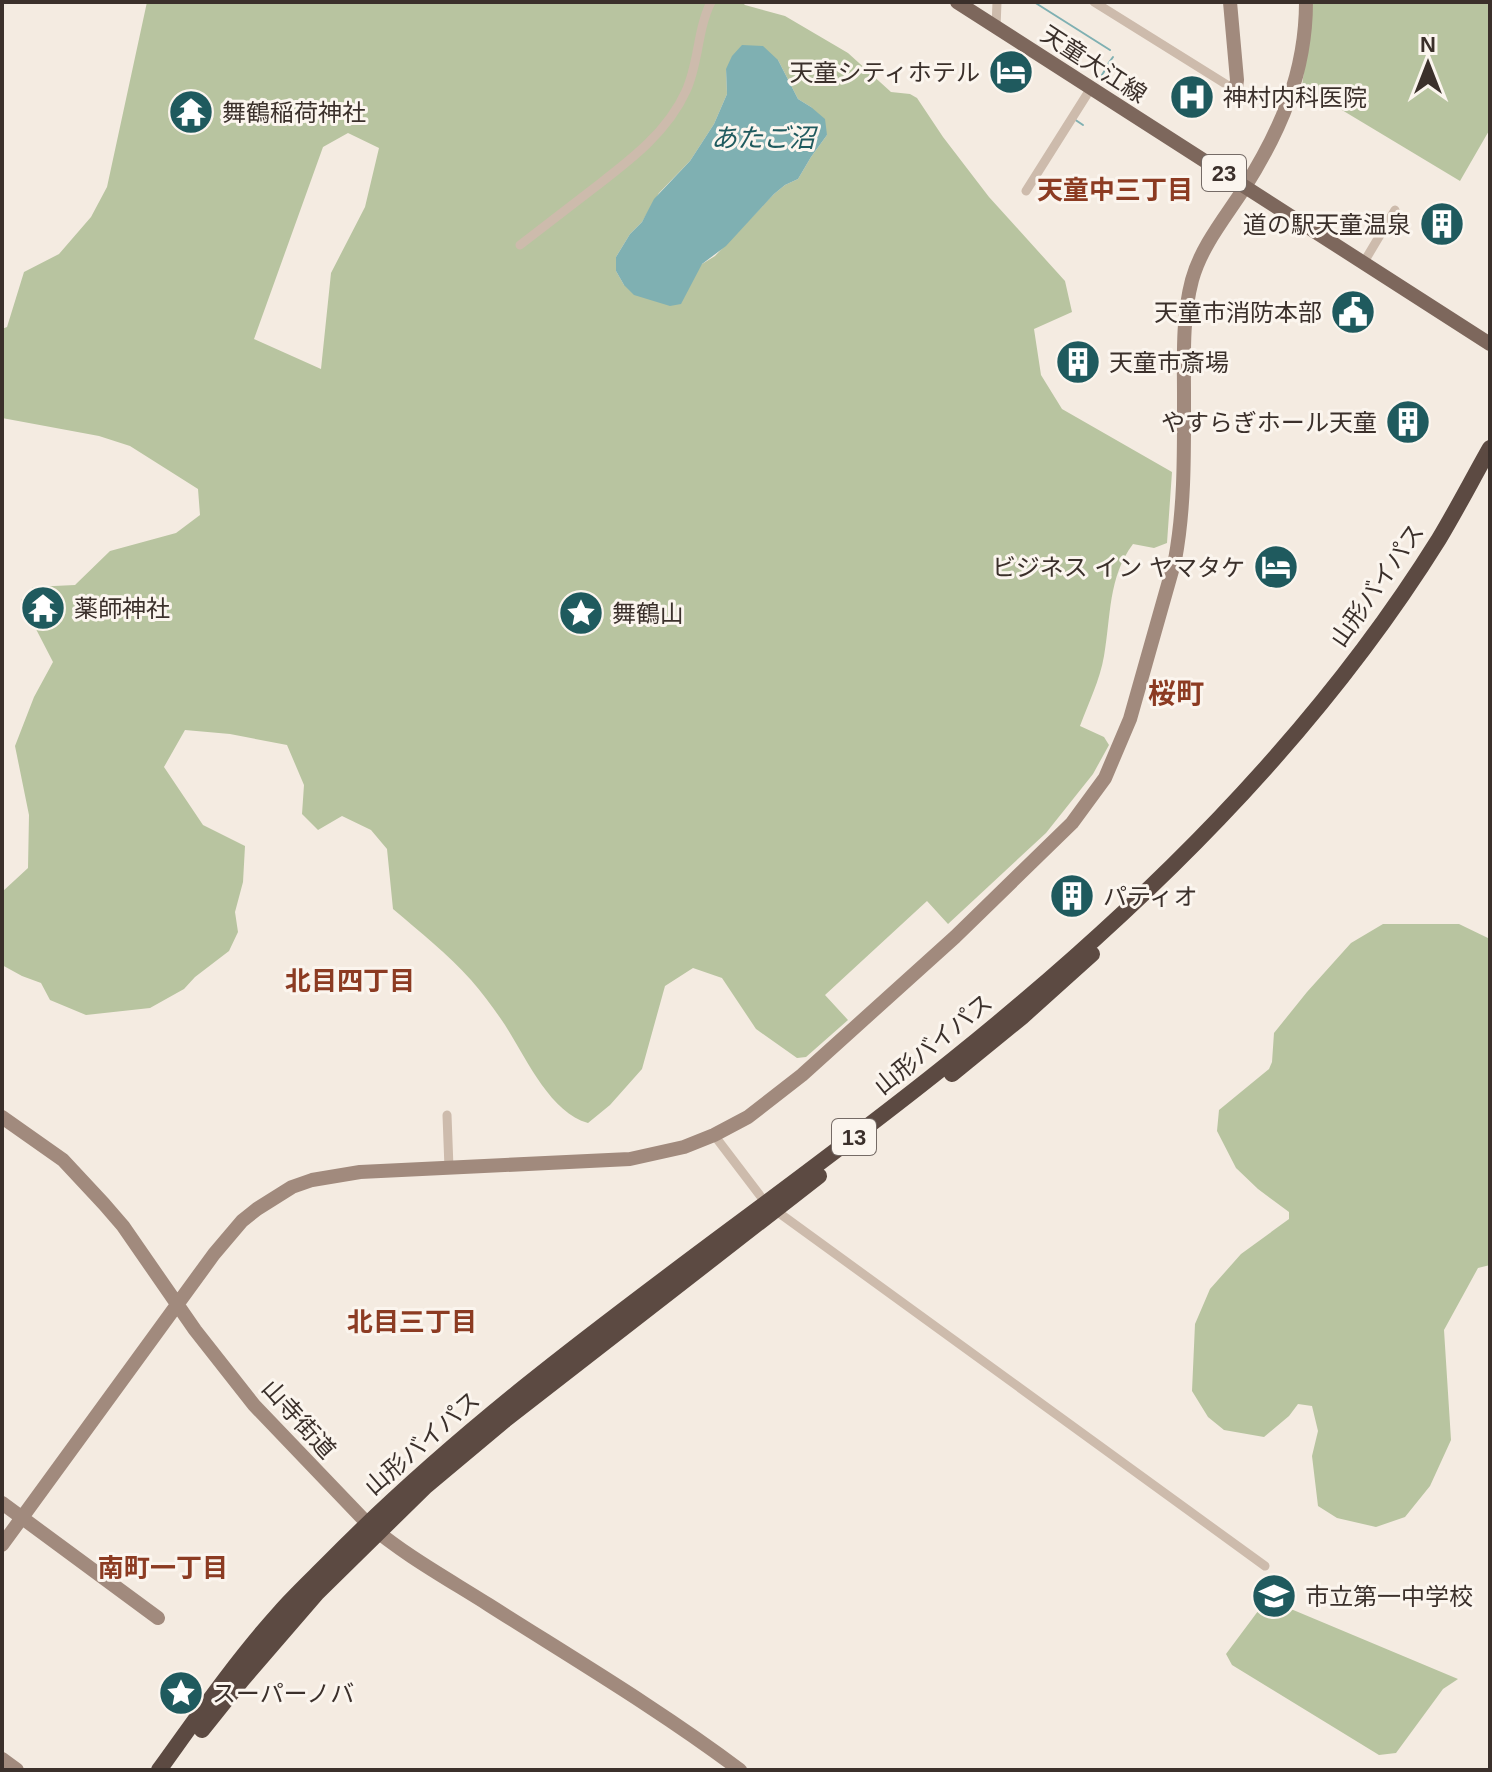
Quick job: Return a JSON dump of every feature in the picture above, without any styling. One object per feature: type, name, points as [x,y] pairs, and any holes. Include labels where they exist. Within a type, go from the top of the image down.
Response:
[{"type":"highway","name":"山形バイパス","points":[[770,1206],[1004,1018],[1102,933],[1238,799],[1321,702],[1381,624],[1439,538],[1490,448]]},
{"type":"highway","name":"山形バイパス","points":[[159,1770],[231,1672],[280,1612],[501,1405],[587,1336],[973,1059],[1069,977],[1157,893],[1253,796],[1336,698],[1408,601],[1490,470]]},
{"type":"highway","name":"山形バイパス","points":[[173,1770],[210,1719],[372,1528]]},
{"type":"main road","name":"天童大江線","points":[[957,2],[1490,344]]},
{"type":"street","points":[[520,245],[632,159],[661,130],[688,88],[704,16],[711,2]]},
{"type":"street","points":[[996,27],[997,2]]},
{"type":"street","points":[[1094,2],[1232,88],[1236,87],[1237,80],[1230,2]]},
{"type":"street","points":[[2,1545],[214,1254],[242,1221],[274,1197],[312,1180],[337,1175],[630,1159],[671,1151],[714,1135],[748,1117],[777,1096],[955,937],[1072,823],[1105,778],[1130,719],[1169,586],[1179,536],[1184,472],[1184,343],[1188,294],[1201,255],[1245,186],[1285,113],[1302,51],[1306,2]]},
{"type":"street","points":[[1026,191],[1091,88]]},
{"type":"street","points":[[1364,262],[1395,210]]},
{"type":"street","points":[[447,1115],[449,1168]]},
{"type":"street","name":"山寺街道","points":[[2,1117],[63,1160],[87,1185],[123,1226],[254,1405],[372,1528],[603,1675],[740,1770]]},
{"type":"street","points":[[714,1135],[770,1206],[1265,1566]]},
{"type":"street","points":[[2,1503],[158,1618]]},
{"type":"street","points":[[2,1759],[17,1770]]},
{"type":"green space","points":[[147,2],[742,2],[785,16],[848,53],[891,92],[917,98],[989,197],[1065,281],[1072,312],[1034,329],[1041,375],[1062,409],[1172,472],[1167,543],[1154,548],[1133,544],[1115,584],[1102,665],[1080,726],[1104,737],[1109,745],[1093,774],[1046,833],[948,924],[927,901],[825,995],[848,1020],[806,1057],[797,1058],[756,1029],[722,978],[693,968],[665,986],[642,1069],[610,1105],[588,1123],[574,1117],[550,1096],[501,1019],[471,980],[393,909],[387,849],[371,830],[342,816],[318,830],[302,814],[304,785],[287,745],[230,734],[185,730],[164,767],[203,825],[245,846],[243,882],[235,912],[238,932],[229,951],[184,989],[150,1008],[86,1015],[50,1000],[41,983],[2,965],[2,892],[28,868],[29,815],[15,746],[34,697],[53,662],[21,600],[33,587],[75,585],[110,551],[176,533],[200,515],[198,489],[130,446],[99,436],[2,418],[2,329],[7,327],[24,272],[59,254],[91,217],[107,187]],"holes":[[[778,60],[798,99],[811,107],[827,135],[798,179],[774,194],[715,256],[702,264],[624,285],[616,271],[616,257],[659,193],[690,161],[714,124],[727,94],[726,69]],[[348,133],[379,148],[365,207],[331,273],[321,369],[254,339],[323,147]]]},
{"type":"green space","points":[[1313,2],[1490,2],[1490,129],[1460,181],[1302,86]]},
{"type":"green space","points":[[1383,924],[1459,924],[1490,939],[1490,1265],[1478,1268],[1444,1330],[1451,1440],[1430,1486],[1405,1517],[1376,1527],[1337,1518],[1318,1506],[1312,1456],[1318,1431],[1312,1406],[1298,1404],[1264,1437],[1224,1430],[1208,1417],[1192,1391],[1195,1324],[1210,1289],[1241,1254],[1289,1219],[1289,1212],[1236,1168],[1217,1131],[1219,1110],[1269,1069],[1274,1033],[1351,943]]},
{"type":"green space","points":[[1267,1599],[1458,1679],[1443,1689],[1396,1753],[1379,1755],[1232,1665],[1226,1654]]},
{"type":"water","name":"あたご沼","points":[[742,45],[763,46],[778,60],[798,99],[825,119],[827,135],[798,179],[774,194],[726,246],[702,264],[681,304],[670,306],[634,295],[616,271],[616,257],[630,234],[642,222],[654,199],[690,161],[714,124],[727,94],[726,69]]},
{"type":"waterway","points":[[1034,2],[1110,50]]},
{"type":"waterway","points":[[1108,64],[1113,57]]},
{"type":"waterway","points":[[1100,78],[1107,67]]},
{"type":"waterway","points":[[1074,119],[1083,125]]},
{"type":"place","name":"天童シティホテル","points":[[1011,72]]},
{"type":"place","name":"神村内科医院","points":[[1192,97]]},
{"type":"place","name":"舞鶴稲荷神社","points":[[191,112]]},
{"type":"place","name":"道の駅天童温泉","points":[[1442,224]]},
{"type":"place","name":"天童市消防本部","points":[[1353,312]]},
{"type":"place","name":"天童市斎場","points":[[1078,362]]},
{"type":"place","name":"やすらぎホール天童","points":[[1408,422]]},
{"type":"place","name":"ビジネス イン ヤマタケ","points":[[1276,567]]},
{"type":"place","name":"薬師神社","points":[[43,608]]},
{"type":"place","name":"舞鶴山","points":[[581,613]]},
{"type":"place","name":"パティオ","points":[[1072,896]]},
{"type":"place","name":"市立第一中学校","points":[[1274,1596]]},
{"type":"place","name":"スーパーノバ","points":[[181,1693]]},
{"type":"district","name":"天童中三丁目","points":[[1115,190]]},
{"type":"district","name":"桜町","points":[[1176,693]]},
{"type":"district","name":"北目四丁目","points":[[350,981]]},
{"type":"district","name":"北目三丁目","points":[[412,1322]]},
{"type":"district","name":"南町一丁目","points":[[163,1568]]}]
